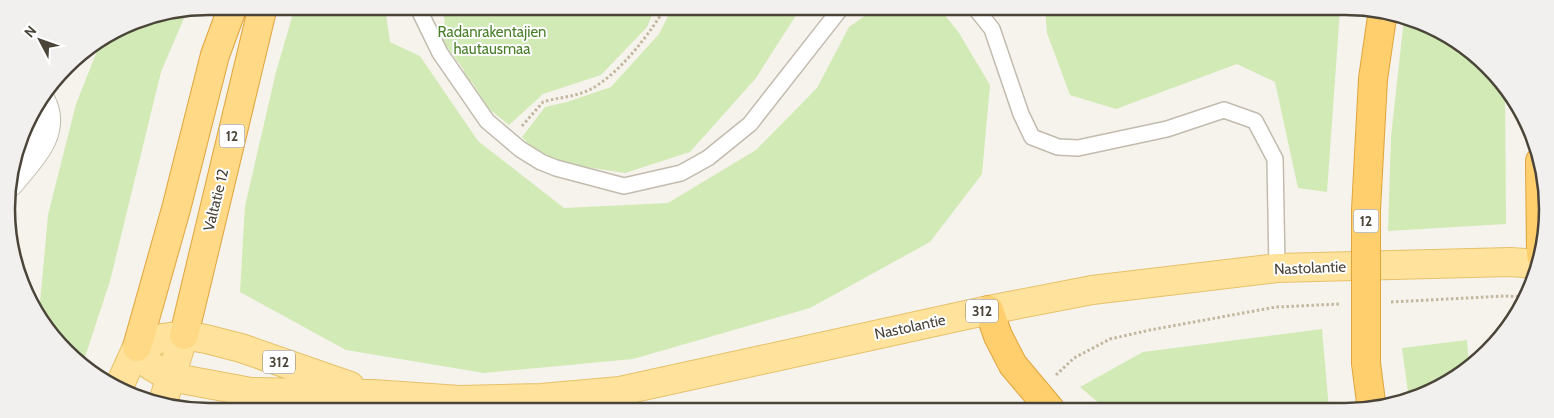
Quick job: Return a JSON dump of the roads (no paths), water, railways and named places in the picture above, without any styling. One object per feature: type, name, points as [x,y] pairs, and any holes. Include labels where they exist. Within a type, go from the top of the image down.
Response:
[{"type":"highway","name":"12","points":[[137,347],[176,209],[215,55],[230,15]]},
{"type":"highway","name":"Valtatie 12","points":[[184,335],[260,15]]},
{"type":"highway","name":"12","points":[[1371,401],[1366,363],[1366,210],[1373,79],[1381,19]]},
{"type":"highway","points":[[989,310],[998,336],[1013,365],[1044,403]]},
{"type":"main road","name":"Nastolantie","points":[[1510,262],[1532,258]]},
{"type":"main road","name":"Nastolantie","points":[[473,403],[620,391],[989,310],[1092,290],[1277,268],[1510,262],[1531,263]]},
{"type":"main road","name":"Nastolantie","points":[[372,394],[241,348],[206,339],[184,335],[162,338],[137,347],[151,366],[170,377],[251,392],[372,394],[424,403]]},
{"type":"main road","points":[[164,397],[184,335]]},
{"type":"main road","points":[[121,382],[137,347]]},
{"type":"street","points":[[19,170],[41,142],[48,122],[43,108]]},
{"type":"lane","points":[[421,15],[440,53],[466,93],[487,121],[520,149],[549,165],[624,186],[681,173],[708,158],[750,124],[836,15]]},
{"type":"lane","points":[[981,15],[992,29],[1021,114],[1032,137],[1058,147],[1078,148],[1167,129],[1224,110],[1255,121],[1275,158],[1277,268]]},
{"type":"park label","name":"Radanrakentajien hautausmaa","points":[[492,40]]}]
